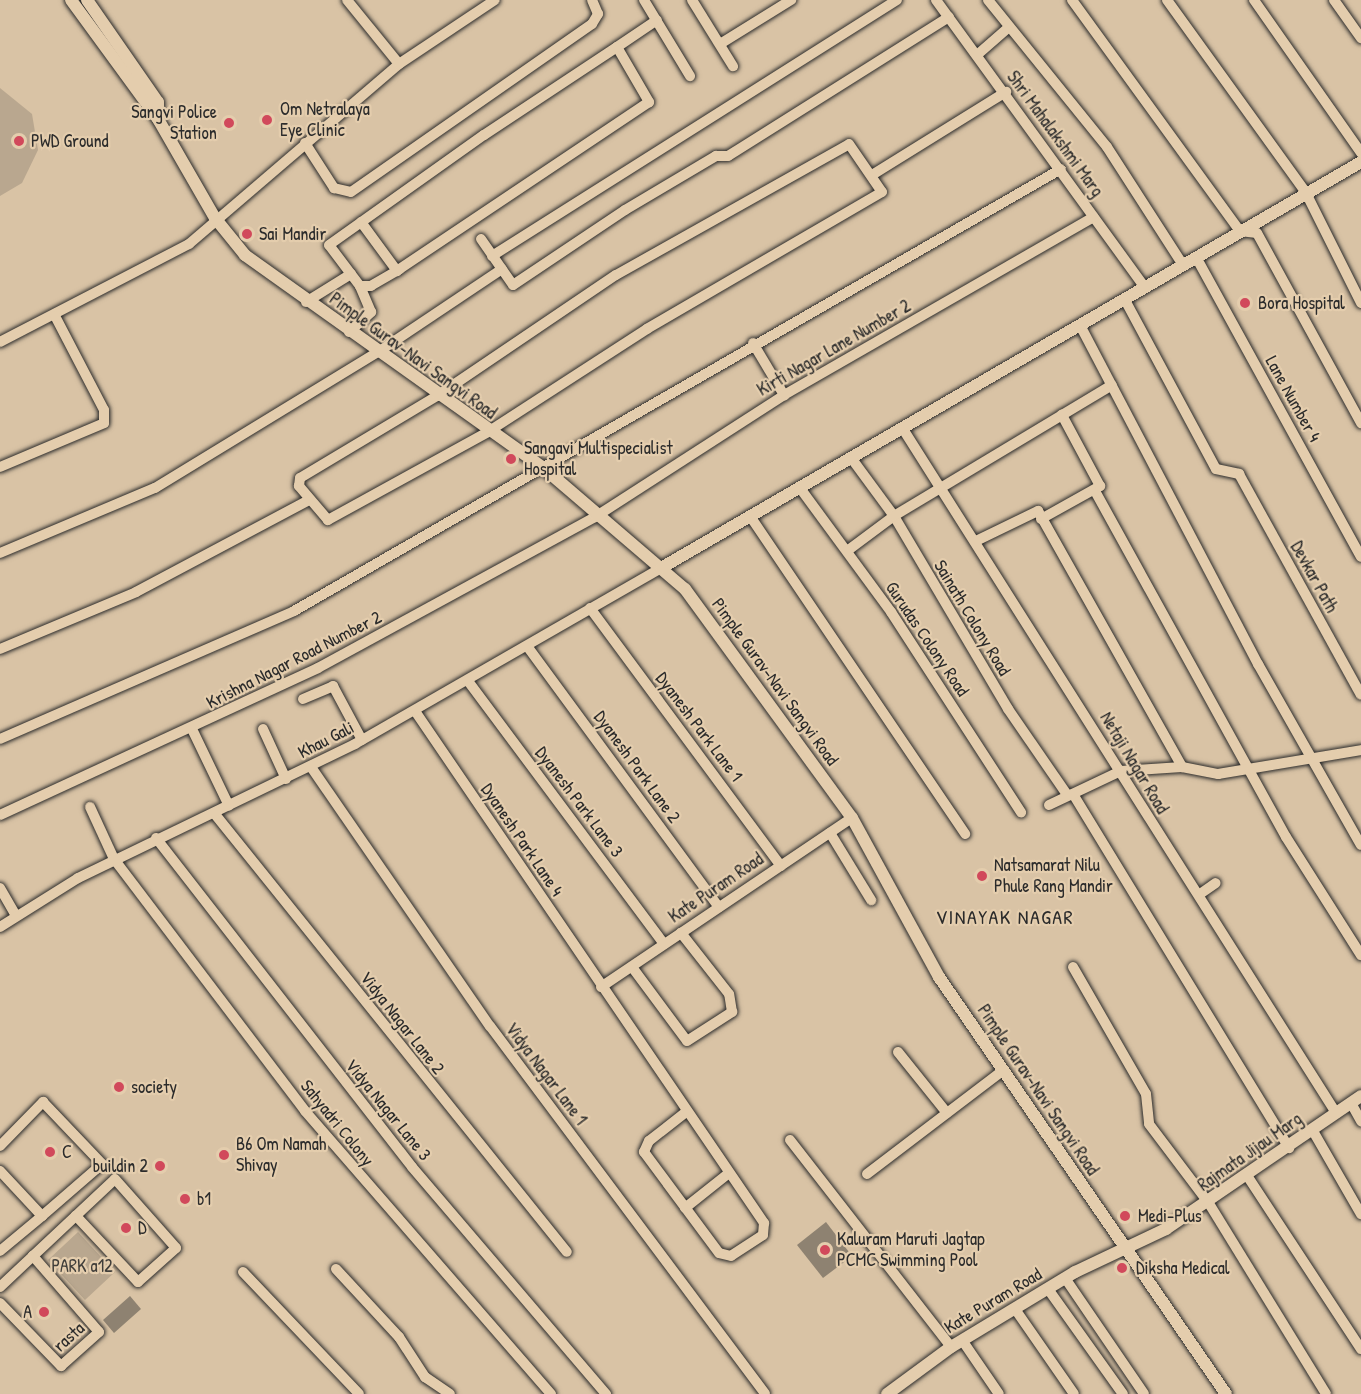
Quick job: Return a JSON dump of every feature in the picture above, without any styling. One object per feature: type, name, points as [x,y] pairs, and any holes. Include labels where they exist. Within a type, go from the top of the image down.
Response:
[{"type":"street","name":"Pimple Gurav-Navi Sangvi Road","points":[[71,0],[147,111],[158,119],[215,218],[245,255],[437,396],[546,470],[595,517],[661,568],[720,633],[852,819],[939,977],[1227,1394]]},
{"type":"street","name":"Pimple Gurav-Navi Sangvi Road","points":[[87,0],[158,102],[158,119]]},
{"type":"street","points":[[347,0],[399,64]]},
{"type":"street","points":[[0,342],[155,265],[215,218],[399,64],[495,0]]},
{"type":"street","points":[[305,143],[334,188],[351,192],[592,24],[598,14],[592,0]]},
{"type":"street","points":[[644,0],[690,76]]},
{"type":"street","points":[[692,0],[733,66]]},
{"type":"street","points":[[720,44],[791,0]]},
{"type":"street","points":[[492,256],[897,0]]},
{"type":"street","name":"Shri Mahalakshmi Marg","points":[[936,0],[1006,92],[1145,288]]},
{"type":"street","points":[[988,0],[1008,28],[1107,147],[1183,265]]},
{"type":"street","points":[[1072,0],[1240,231],[1257,233],[1361,423]]},
{"type":"street","points":[[1167,0],[1306,193],[1361,303]]},
{"type":"street","points":[[1254,0],[1361,153]]},
{"type":"street","points":[[1335,0],[1361,38]]},
{"type":"street","points":[[481,239],[513,285],[625,210],[716,156],[728,156],[949,16]]},
{"type":"street","points":[[349,332],[372,312],[360,286],[329,244],[657,20]]},
{"type":"street","points":[[977,55],[1008,28]]},
{"type":"street","points":[[360,286],[371,286],[397,271],[649,102],[617,46]]},
{"type":"street","points":[[872,175],[1006,92]]},
{"type":"street","points":[[843,145],[854,147],[882,192],[647,329],[488,432],[328,520],[309,500],[300,478],[437,396],[616,275],[843,145]]},
{"type":"street","points":[[661,568],[1081,327],[1240,231],[1361,162]]},
{"type":"street","points":[[0,739],[294,611],[546,470],[753,343],[1060,169]]},
{"type":"street","name":"Kirti Nagar Lane Number 2","points":[[595,517],[784,395],[1094,217]]},
{"type":"street","points":[[361,222],[397,271]]},
{"type":"street","name":"Lane Number 4","points":[[1196,257],[1361,557]]},
{"type":"street","points":[[0,553],[155,488],[378,352],[502,269]]},
{"type":"street","points":[[306,302],[351,274]]},
{"type":"street","name":"Devkar Path","points":[[1125,300],[1216,469],[1239,474],[1361,695]]},
{"type":"street","points":[[0,467],[104,423],[104,410],[55,316]]},
{"type":"street","points":[[1081,327],[1312,759],[1361,845]]},
{"type":"street","points":[[753,343],[784,395]]},
{"type":"street","points":[[847,551],[894,516],[1112,385]]},
{"type":"street","points":[[1041,519],[1095,491],[1100,486],[1062,415]]},
{"type":"street","name":"Netaji Nagar Road","points":[[903,429],[940,490],[978,540],[1336,1113]]},
{"type":"street","name":"Sainath Colony Road","points":[[852,459],[894,516],[1008,709],[1069,793],[1289,1149]]},
{"type":"street","name":"Gurudas Colony Road","points":[[800,488],[847,551],[1020,812]]},
{"type":"street","points":[[1095,491],[1248,770],[1361,955]]},
{"type":"street","points":[[0,649],[136,592],[309,500]]},
{"type":"street","points":[[978,540],[1033,509],[1041,519],[1182,767]]},
{"type":"street","points":[[750,516],[965,834]]},
{"type":"street","name":"Krishna Nagar Road Number 2","points":[[0,815],[192,729],[318,668],[595,517]]},
{"type":"street","name":"Khau Gali","points":[[0,927],[114,859],[286,779],[362,740],[661,568]]},
{"type":"street","name":"Dyanesh Park Lane 1","points":[[590,608],[781,866]]},
{"type":"street","name":"Dyanesh Park Lane 2","points":[[527,646],[719,907]]},
{"type":"street","name":"Dyanesh Park Lane 3","points":[[468,681],[664,944]]},
{"type":"street","points":[[303,699],[333,686],[362,740]]},
{"type":"street","name":"Dyanesh Park Lane 4","points":[[415,711],[686,1112],[764,1223],[757,1240],[724,1256],[685,1208]]},
{"type":"street","points":[[192,729],[229,806]]},
{"type":"street","points":[[263,729],[286,779]]},
{"type":"street","points":[[1049,805],[1069,793],[1121,771],[1182,767],[1218,774],[1361,750]]},
{"type":"street","name":"Vidya Nagar Lane 1","points":[[311,767],[490,1026],[765,1394]]},
{"type":"street","name":"Sahyadri Colony","points":[[90,807],[114,859],[305,1111],[551,1394]]},
{"type":"street","name":"Vidya Nagar Lane 2","points":[[214,813],[567,1252]]},
{"type":"street","name":"Kate Puram Road","points":[[601,987],[852,819]]},
{"type":"street","points":[[830,833],[871,900]]},
{"type":"street","name":"Vidya Nagar Lane 3","points":[[156,838],[412,1167],[606,1394]]},
{"type":"street","points":[[1200,894],[1216,883]]},
{"type":"street","points":[[0,888],[16,916]]},
{"type":"street","points":[[632,967],[687,1041],[732,1012],[732,1000],[681,933]]},
{"type":"street","points":[[1073,967],[1146,1094],[1149,1124],[1208,1202],[1326,1394]]},
{"type":"street","points":[[898,1052],[947,1113]]},
{"type":"street","points":[[867,1174],[1002,1071]]},
{"type":"street","points":[[1356,1100],[1361,1121]]},
{"type":"street","name":"Rajmata Jijau Marg","points":[[1124,1248],[1208,1202],[1248,1177],[1356,1100]]},
{"type":"street","points":[[0,1146],[43,1102],[101,1162],[0,1251]]},
{"type":"street","points":[[686,1112],[649,1141],[644,1152],[685,1208],[729,1173]]},
{"type":"street","points":[[1312,1131],[1361,1214]]},
{"type":"street","points":[[790,1140],[951,1347]]},
{"type":"street","points":[[0,1171],[42,1216]]},
{"type":"street","points":[[1248,1177],[1361,1349]]},
{"type":"street","points":[[0,1287],[33,1256],[76,1216],[116,1179],[176,1248],[138,1282],[76,1216]]},
{"type":"street","name":"Kate Puram Road","points":[[887,1394],[951,1347],[1065,1278],[1124,1248]]},
{"type":"street","name":"rasta","points":[[0,1303],[61,1366],[99,1332],[33,1256]]},
{"type":"street","points":[[336,1269],[399,1337],[424,1377],[450,1394]]},
{"type":"street","points":[[243,1272],[359,1394]]},
{"type":"street","points":[[1065,1278],[1144,1394]]},
{"type":"street","points":[[1048,1289],[1124,1394]]},
{"type":"street","points":[[1015,1309],[1074,1394]]},
{"type":"street","points":[[963,1340],[999,1394]]},
{"type":"green space","name":"PWD Ground","points":[[0,88],[32,114],[38,150],[22,183],[0,196]]},
{"type":"green space","name":"PARK a12","points":[[78,1232],[115,1272],[85,1300],[48,1260]]},
{"type":"shaded area","name":"Kaluram Maruti Jagtap PCMC Swimming Pool","points":[[826,1222],[852,1256],[823,1278],[797,1245]]},
{"type":"shaded area","points":[[130,1296],[141,1309],[114,1333],[103,1320]]},
{"type":"place","name":"Om Netralaya Eye Clinic","points":[[267,120]]},
{"type":"place","name":"Sangvi Police Station","points":[[229,123]]},
{"type":"place","name":"PWD Ground","points":[[19,141]]},
{"type":"place","name":"Sai Mandir","points":[[247,234]]},
{"type":"place","name":"Bora Hospital","points":[[1245,303]]},
{"type":"place","name":"Sangavi Multispecialist Hospital","points":[[511,459]]},
{"type":"place","name":"Natsamarat Nilu Phule Rang Mandir","points":[[982,876]]},
{"type":"place","name":"society","points":[[119,1087]]},
{"type":"place","name":"C","points":[[50,1152]]},
{"type":"place","name":"B6 Om Namah Shivay","points":[[224,1155]]},
{"type":"place","name":"buildin 2","points":[[160,1166]]},
{"type":"place","name":"b1","points":[[185,1199]]},
{"type":"place","name":"Medi-Plus","points":[[1125,1216]]},
{"type":"place","name":"D","points":[[126,1228]]},
{"type":"place","name":"Kaluram Maruti Jagtap PCMC Swimming Pool","points":[[825,1250]]},
{"type":"place","name":"Diksha Medical","points":[[1122,1268]]},
{"type":"place","name":"A","points":[[44,1312]]},
{"type":"district","name":"VINAYAK NAGAR","points":[[1005,916]]}]
